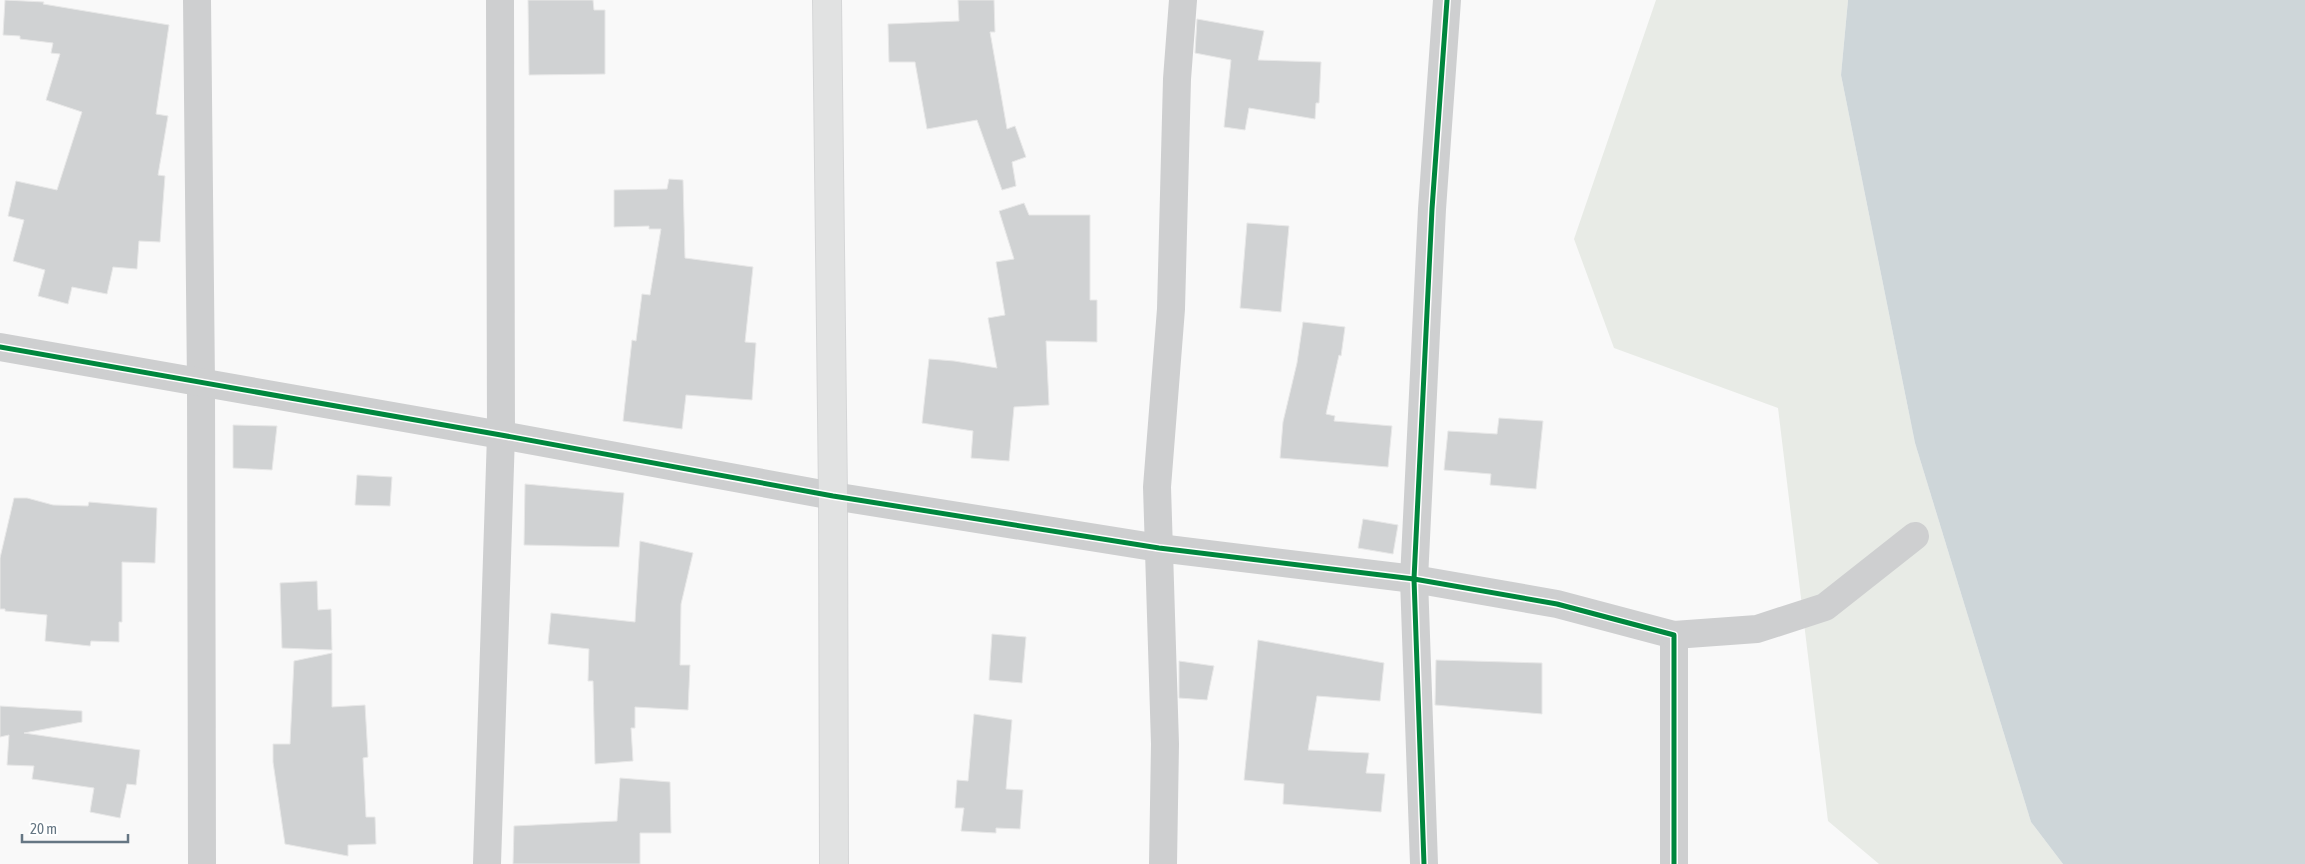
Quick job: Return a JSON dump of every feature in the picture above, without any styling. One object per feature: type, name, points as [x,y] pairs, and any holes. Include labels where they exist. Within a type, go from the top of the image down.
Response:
[{"type":"main road","points":[[827,0],[833,496],[834,864]]},
{"type":"street","points":[[196,0],[201,384],[202,864]]},
{"type":"street","points":[[487,864],[501,435],[500,0]]},
{"type":"street","points":[[1162,864],[1165,744],[1157,487],[1171,309],[1177,79],[1183,0]]},
{"type":"street","points":[[1424,864],[1414,579],[1432,209],[1447,0]]},
{"type":"street","points":[[0,347],[201,384],[501,435],[833,496],[1159,548],[1414,579],[1557,604],[1674,635],[1757,629],[1825,607],[1915,536]]},
{"type":"street","points":[[1674,635],[1674,864]]},
{"type":"shaded area","points":[[1656,0],[1848,0],[1841,75],[1915,443],[2031,822],[2063,864],[1879,864],[1828,821],[1778,408],[1614,348],[1574,239]]},
{"type":"shaded area","points":[[1848,0],[2305,0],[2305,864],[2063,864],[2031,822],[1915,443],[1841,75]]},
{"type":"building","points":[[5,0],[44,2],[43,4],[169,25],[156,114],[168,116],[158,175],[165,176],[160,242],[139,241],[137,269],[113,267],[107,294],[72,287],[68,304],[38,296],[45,270],[13,261],[24,220],[8,216],[16,181],[57,190],[82,112],[46,100],[60,54],[51,53],[53,43],[20,39],[20,36],[3,35]]},
{"type":"building","points":[[528,0],[593,0],[594,10],[605,10],[605,74],[529,75]]},
{"type":"building","points":[[958,0],[994,0],[995,32],[990,32],[1007,129],[1015,126],[1026,157],[1012,162],[1016,186],[1002,190],[977,120],[927,129],[915,62],[889,62],[888,24],[959,21]]},
{"type":"building","points":[[1197,19],[1264,31],[1258,60],[1321,62],[1319,103],[1316,103],[1315,119],[1249,108],[1245,130],[1224,127],[1231,60],[1195,53]]},
{"type":"building","points":[[669,179],[683,180],[685,258],[753,267],[745,342],[756,343],[752,400],[686,395],[682,429],[623,421],[632,340],[636,341],[642,294],[650,295],[661,229],[649,229],[649,226],[614,227],[614,190],[667,189]]},
{"type":"building","points":[[1024,203],[1029,215],[1090,215],[1090,300],[1097,300],[1097,342],[1046,341],[1049,405],[1014,407],[1009,461],[971,458],[973,431],[922,423],[929,359],[997,368],[988,318],[1005,315],[996,262],[1014,259],[999,211]]},
{"type":"building","points":[[1247,223],[1289,226],[1281,312],[1240,308]]},
{"type":"building","points":[[1303,322],[1345,327],[1341,356],[1339,355],[1326,414],[1335,416],[1334,421],[1392,426],[1388,467],[1280,458],[1283,422],[1297,363]]},
{"type":"building","points":[[1499,418],[1543,421],[1536,489],[1490,485],[1491,474],[1444,470],[1448,431],[1497,434]]},
{"type":"building","points":[[233,425],[277,426],[272,470],[233,468]]},
{"type":"building","points":[[357,475],[392,477],[390,506],[355,505]]},
{"type":"building","points":[[525,484],[624,493],[619,547],[524,545]]},
{"type":"building","points":[[14,498],[27,498],[53,505],[88,506],[89,502],[157,508],[155,563],[122,562],[122,622],[119,622],[119,642],[91,641],[90,646],[45,641],[47,615],[0,609],[0,558]]},
{"type":"building","points":[[1363,519],[1398,525],[1393,554],[1358,548]]},
{"type":"building","points":[[640,541],[693,553],[681,604],[680,665],[690,665],[688,710],[635,707],[635,728],[631,728],[633,761],[595,764],[593,681],[588,681],[589,649],[548,644],[551,613],[635,622]]},
{"type":"building","points":[[317,581],[318,610],[331,609],[332,650],[282,648],[280,583]]},
{"type":"building","points":[[992,634],[1026,637],[1022,683],[989,680]]},
{"type":"building","points":[[1258,640],[1384,663],[1380,701],[1317,696],[1308,750],[1369,753],[1366,773],[1385,774],[1381,812],[1283,804],[1284,784],[1244,780]]},
{"type":"building","points":[[332,653],[332,707],[365,705],[368,757],[363,758],[366,817],[375,817],[376,844],[348,845],[348,856],[285,844],[273,762],[273,744],[290,744],[294,661]]},
{"type":"building","points":[[1436,660],[1542,663],[1542,714],[1435,705]]},
{"type":"building","points":[[1179,661],[1214,666],[1207,700],[1179,698]]},
{"type":"building","points":[[0,706],[82,711],[82,722],[24,733],[140,750],[136,785],[127,784],[120,818],[90,812],[94,788],[32,779],[34,766],[7,765],[9,735],[0,737]]},
{"type":"building","points":[[974,714],[1012,720],[1006,789],[1023,790],[1020,829],[996,828],[996,833],[961,831],[964,808],[955,808],[957,780],[968,781]]},
{"type":"building","points":[[620,778],[670,782],[671,833],[640,833],[640,864],[513,864],[514,826],[617,821]]},
{"type":"cycle path","points":[[1424,864],[1414,579],[1432,209],[1447,0]]},
{"type":"cycle path","points":[[0,347],[501,435],[833,496],[1159,548],[1414,579],[1557,604],[1674,635],[1674,864]]}]
